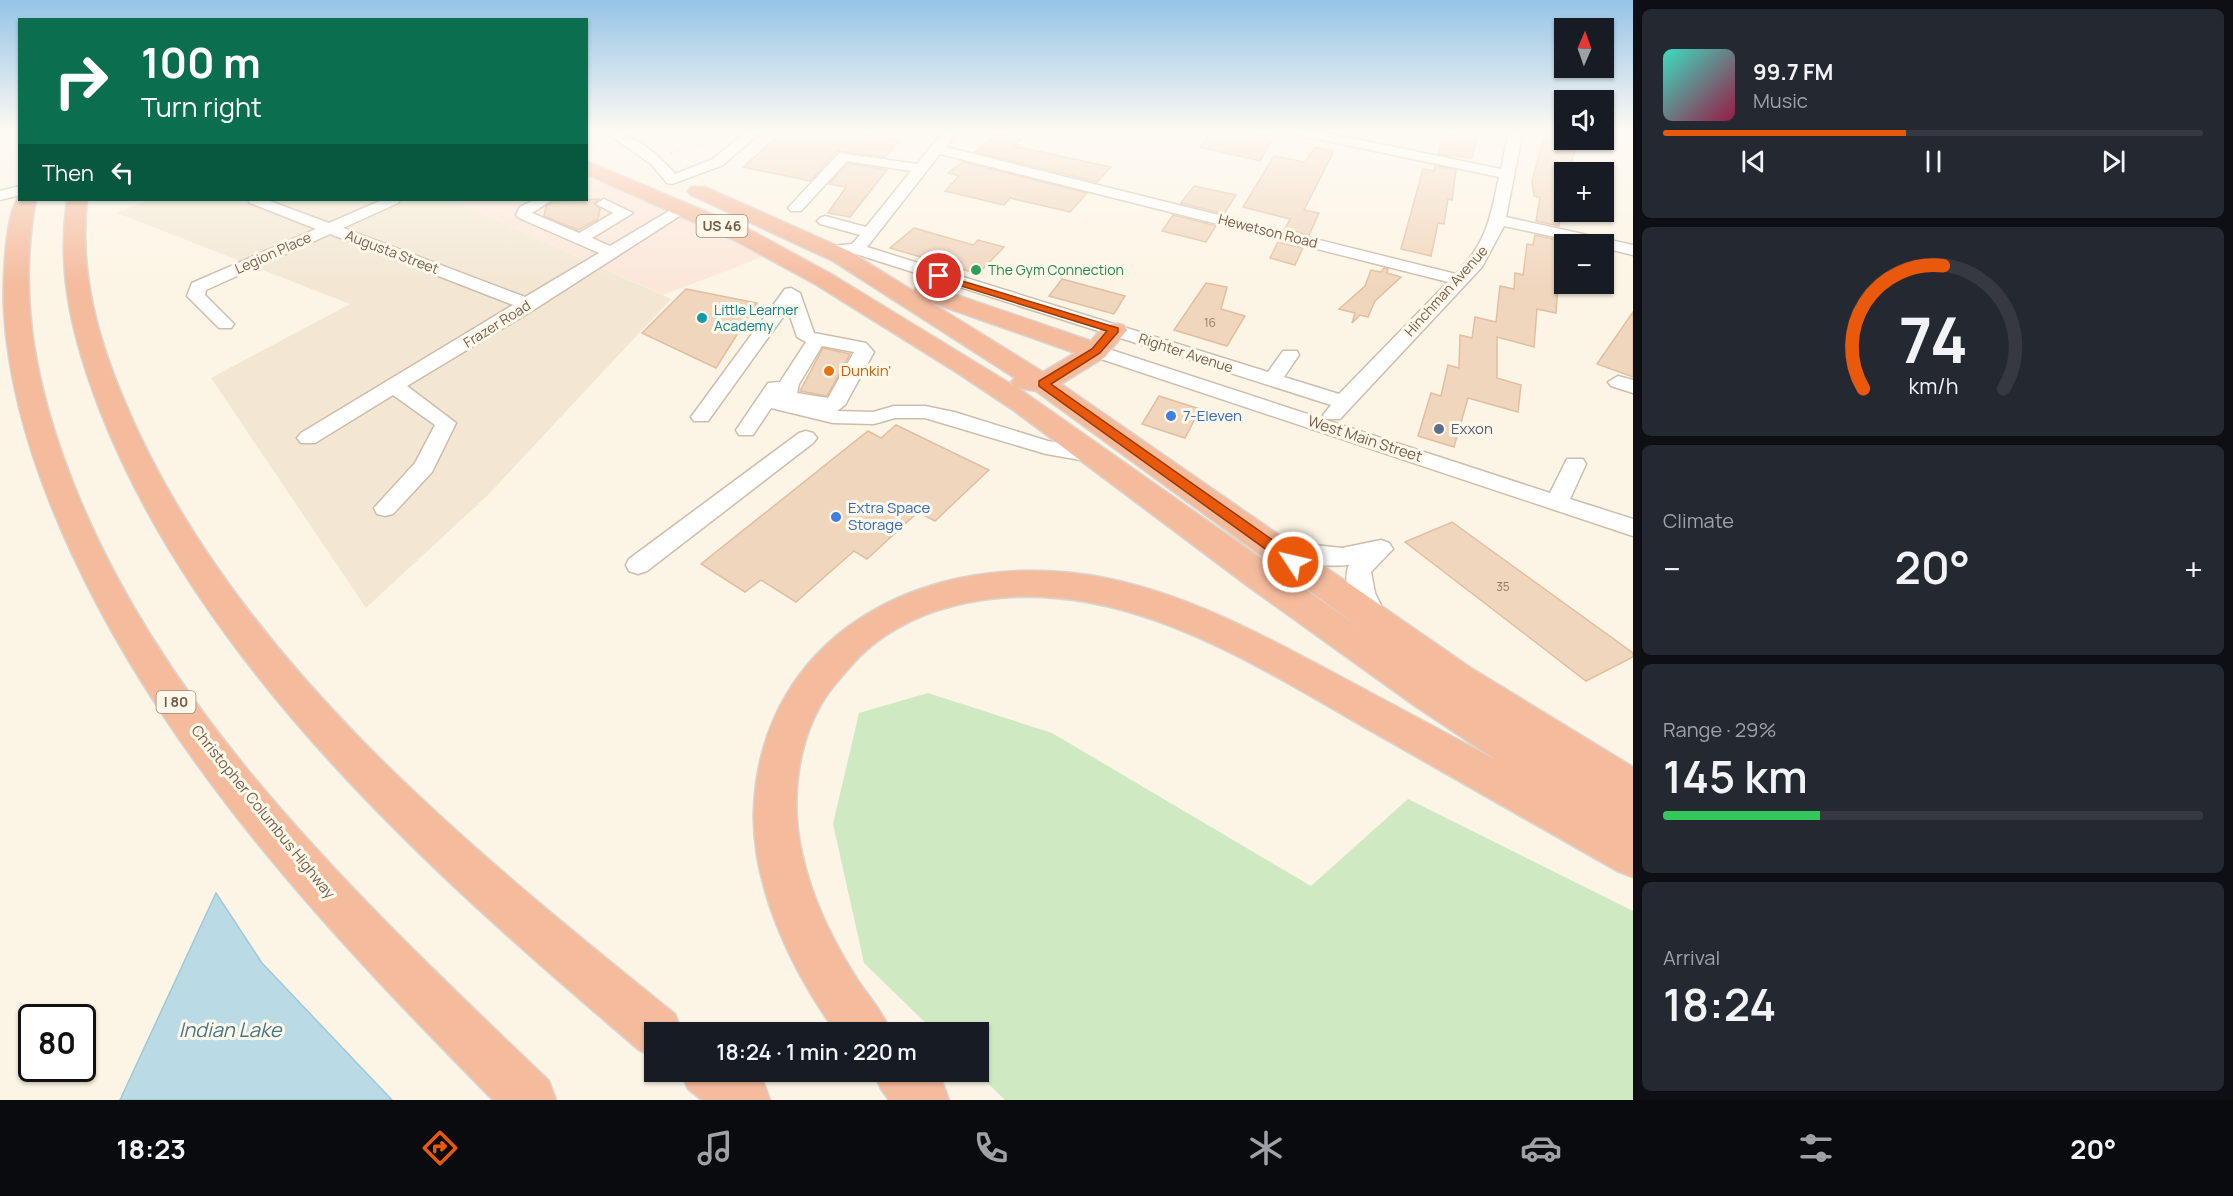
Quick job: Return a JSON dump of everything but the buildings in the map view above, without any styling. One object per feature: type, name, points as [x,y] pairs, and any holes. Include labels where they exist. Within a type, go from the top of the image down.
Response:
[{"type":"highway","name":"US 46","points":[[623,182],[746,237],[823,279],[965,366],[1428,695],[1633,826]]},
{"type":"highway","name":"US 46","points":[[677,182],[828,250],[860,260],[1043,384],[1458,679],[1633,789]]},
{"type":"highway","name":"Christopher Columbus Highway","points":[[17,198],[15,321],[37,427],[58,488],[89,558],[116,608],[187,719],[278,834],[396,968],[530,1100]]},
{"type":"highway","points":[[77,201],[72,262],[85,331],[106,396],[140,470],[191,556],[265,654],[366,769],[504,903],[645,1022]]},
{"type":"highway","points":[[860,260],[1071,329],[1096,351]]},
{"type":"highway","points":[[965,366],[995,375],[1043,384],[1096,351],[1114,330]]},
{"type":"highway","points":[[859,1022],[832,984],[816,953],[801,923],[785,877],[777,823],[777,783],[783,747],[796,712],[814,682],[836,656],[888,615],[949,591],[995,584],[1040,582],[1124,596],[1190,619],[1244,642],[1633,856]]},
{"type":"highway","points":[[720,1082],[744,1100]]},
{"type":"highway","points":[[907,1082],[923,1100]]},
{"type":"street","points":[[796,208],[820,182]]},
{"type":"street","points":[[860,260],[872,233],[912,182]]},
{"type":"street","name":"Hewetson Road","points":[[1074,182],[1458,279]]},
{"type":"street","name":"Hinchman Avenue","points":[[1325,426],[1343,402],[1458,279],[1476,263],[1491,241],[1506,182]]},
{"type":"street","name":"Augusta Street","points":[[258,201],[529,305]]},
{"type":"street","name":"Legion Place","points":[[225,324],[196,296],[198,287],[391,201]]},
{"type":"street","points":[[543,201],[525,210],[524,215],[613,253]]},
{"type":"street","points":[[580,239],[625,213],[604,204]]},
{"type":"street","name":"Frazer Road","points":[[308,438],[395,387],[684,208]]},
{"type":"street","points":[[1498,220],[1633,250]]},
{"type":"street","points":[[825,221],[872,233]]},
{"type":"street","points":[[701,417],[791,293],[811,338],[786,392],[790,398],[835,405],[864,351]]},
{"type":"street","name":"Righter Avenue","points":[[1071,329],[1114,330],[1343,402]]},
{"type":"street","points":[[811,338],[859,347],[864,351],[865,355],[833,417]]},
{"type":"street","points":[[746,430],[811,338]]},
{"type":"street","name":"West Main Street","points":[[1096,351],[1633,528]]},
{"type":"street","points":[[1272,380],[1290,355]]},
{"type":"street","points":[[385,508],[424,467],[446,423],[395,387]]},
{"type":"street","points":[[767,401],[833,417],[874,418],[894,412],[925,412],[947,416],[1046,447],[1092,455]]},
{"type":"street","points":[[638,565],[806,438]]},
{"type":"street","points":[[1557,502],[1575,464]]},
{"type":"street","points":[[1277,550],[1339,558],[1360,557],[1381,549],[1361,565],[1358,573],[1361,587],[1375,620]]},
{"type":"shaded area","points":[[588,182],[609,182],[673,207],[767,255],[663,295],[454,201],[588,201]]},
{"type":"shaded area","points":[[146,201],[454,201],[671,299],[488,495],[366,608],[211,378],[350,304],[117,213]]},
{"type":"green space","points":[[928,693],[1052,733],[1311,886],[1408,799],[1633,911],[1633,1100],[1005,1100],[986,1082],[989,1082],[989,1022],[925,1022],[864,963],[833,824],[859,713]]},
{"type":"water","name":"Indian Lake","points":[[216,893],[262,963],[392,1100],[120,1100]]},
{"type":"place","name":"The Gym Connection","points":[[976,270]]},
{"type":"place","name":"Little Learner Academy","points":[[702,318]]},
{"type":"place","name":"Dunkin'","points":[[829,371]]},
{"type":"place","name":"7-Eleven","points":[[1171,416]]},
{"type":"place","name":"Exxon","points":[[1439,429]]},
{"type":"place","name":"Extra Space Storage","points":[[836,517]]},
{"type":"route","points":[[939,276],[1114,330],[1096,351],[1043,384],[1293,562]]}]
